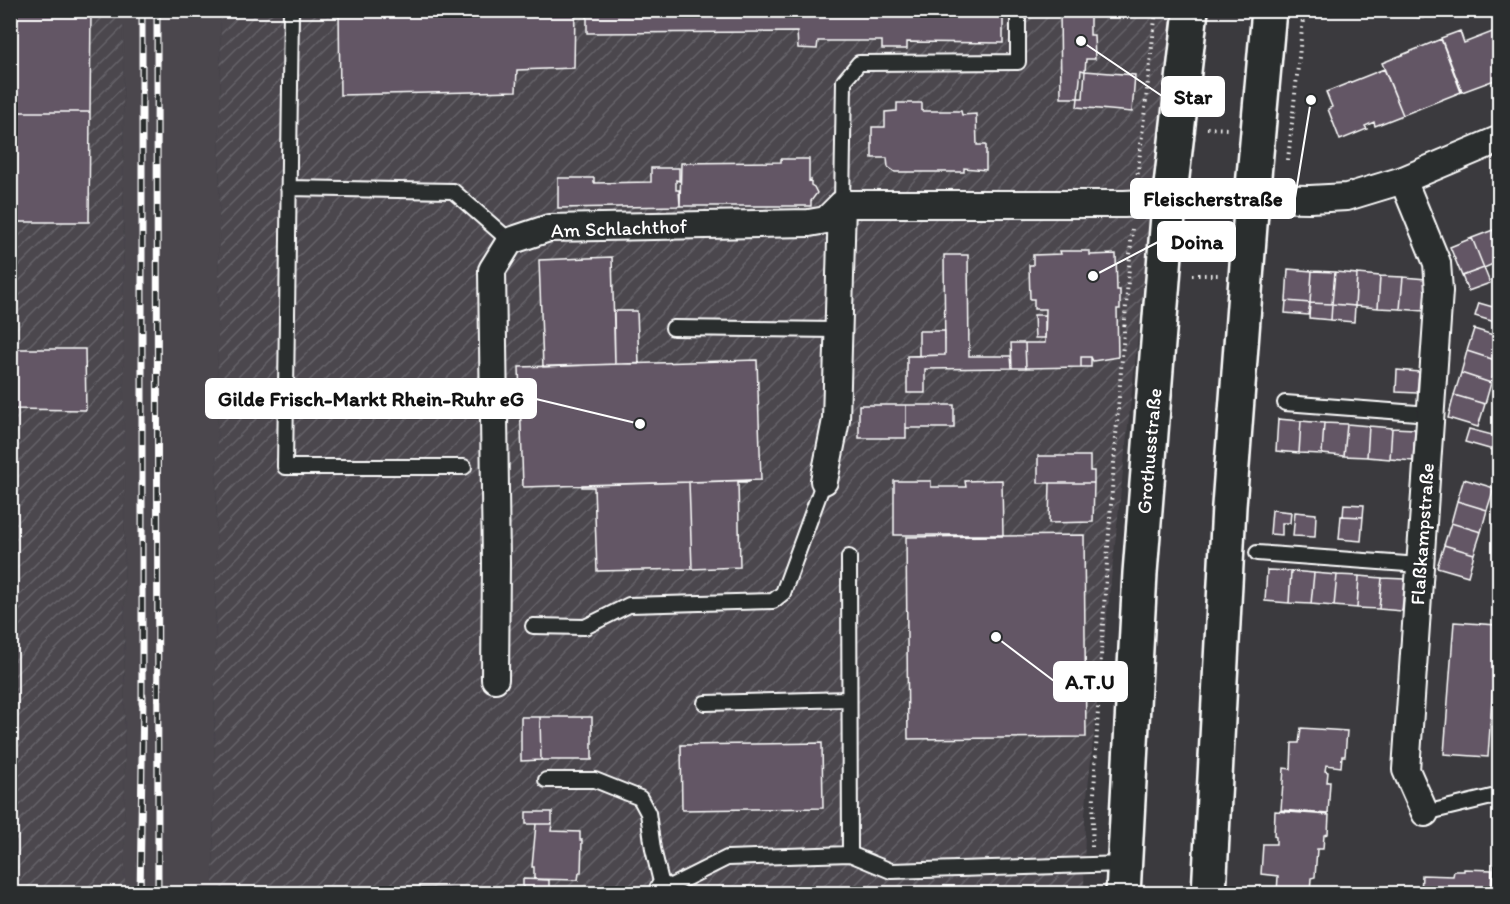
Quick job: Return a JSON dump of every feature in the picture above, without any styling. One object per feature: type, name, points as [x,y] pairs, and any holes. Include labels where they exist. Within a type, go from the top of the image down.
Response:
[{"type":"main road","name":"Grothusstraße","points":[[1123,879],[1140,573],[1169,203],[1191,10]]},
{"type":"main road","points":[[1209,894],[1228,506],[1269,10]]},
{"type":"street","points":[[824,481],[836,420],[842,204],[1169,203],[1252,198],[1347,197],[1403,180],[1500,139]]},
{"type":"street","name":"Flaßkampstraße","points":[[1403,180],[1437,263],[1439,291],[1406,770],[1425,813]]},
{"type":"street","name":"Am Schlachthof","points":[[510,241],[549,228],[809,223],[826,220],[842,204]]},
{"type":"street","points":[[495,679],[496,563],[492,270],[510,241]]},
{"type":"lane","points":[[291,10],[285,467],[465,467]]},
{"type":"lane","points":[[842,204],[844,81],[859,63],[1018,62],[1018,10]]},
{"type":"lane","points":[[288,188],[453,191],[510,241]]},
{"type":"lane","points":[[673,328],[838,330]]},
{"type":"lane","points":[[1285,403],[1430,414]]},
{"type":"lane","points":[[532,626],[585,627],[629,605],[772,601],[783,593],[824,481]]},
{"type":"lane","points":[[1257,553],[1420,565]]},
{"type":"lane","points":[[849,557],[850,854]]},
{"type":"lane","points":[[705,703],[849,699]]},
{"type":"lane","points":[[546,780],[595,780],[640,798],[648,813],[653,849],[664,892],[727,858],[850,854],[891,871],[1123,879]]},
{"type":"lane","name":"Flaßkampstraße","points":[[1425,813],[1500,795]]},
{"type":"path","points":[[1138,172],[1156,10]]},
{"type":"path","points":[[1287,166],[1304,10]]},
{"type":"path","points":[[1204,128],[1233,130]]},
{"type":"path","points":[[1188,275],[1219,275]]},
{"type":"shaded area","points":[[10,11],[123,11],[125,893],[11,893]]},
{"type":"shaded area","points":[[123,11],[221,11],[213,893],[125,893]]},
{"type":"shaded area","points":[[221,11],[1174,11],[1085,814],[1084,893],[213,893]]},
{"type":"building","points":[[10,10],[91,10],[90,112],[10,112]]},
{"type":"building","points":[[339,10],[575,10],[574,68],[517,70],[516,91],[340,95]]},
{"type":"building","points":[[587,10],[1003,10],[1003,43],[907,42],[907,49],[882,49],[882,41],[818,41],[817,49],[798,48],[797,32],[587,33]]},
{"type":"building","points":[[1060,10],[1090,10],[1090,35],[1094,35],[1095,59],[1086,59],[1085,71],[1081,70],[1078,98],[1061,98]]},
{"type":"building","points":[[1379,10],[1423,10],[1423,18],[1379,14]]},
{"type":"building","points":[[1500,29],[1500,78],[1462,92],[1441,38],[1460,31],[1464,43]]},
{"type":"building","points":[[1441,39],[1461,92],[1403,115],[1382,63]]},
{"type":"building","points":[[1384,69],[1403,115],[1375,126],[1374,122],[1365,126],[1367,129],[1340,140],[1328,109],[1332,107],[1326,92]]},
{"type":"building","points":[[1085,71],[1135,75],[1132,112],[1077,107],[1078,98],[1083,98]]},
{"type":"building","points":[[897,103],[922,103],[922,111],[961,111],[962,115],[976,114],[977,145],[986,145],[986,170],[964,168],[964,172],[895,172],[888,167],[887,158],[872,158],[872,127],[885,127],[885,112],[897,111]]},
{"type":"building","points":[[10,112],[90,112],[89,222],[10,222]]},
{"type":"building","points":[[781,159],[809,159],[809,181],[811,180],[811,185],[817,193],[811,201],[811,206],[680,206],[681,163],[781,162]]},
{"type":"building","points":[[651,168],[679,168],[676,190],[679,190],[680,206],[558,208],[558,178],[594,178],[594,183],[651,182]]},
{"type":"building","points":[[1493,230],[1500,246],[1500,261],[1484,268],[1472,238]]},
{"type":"building","points":[[1472,238],[1484,268],[1462,276],[1450,247]]},
{"type":"building","points":[[1060,251],[1090,251],[1090,255],[1116,254],[1117,290],[1120,290],[1120,309],[1117,309],[1118,357],[1093,361],[1091,357],[1081,357],[1081,367],[1026,368],[1025,343],[1045,343],[1046,309],[1034,309],[1034,299],[1030,299],[1029,265],[1033,265],[1033,255],[1061,254]]},
{"type":"building","points":[[944,255],[968,255],[969,356],[1011,356],[1012,368],[925,369],[925,393],[907,393],[907,356],[945,355]]},
{"type":"building","points":[[612,257],[615,364],[543,367],[539,260]]},
{"type":"building","points":[[1484,268],[1490,283],[1468,291],[1462,276]]},
{"type":"building","points":[[1288,269],[1312,271],[1310,303],[1286,301]]},
{"type":"building","points":[[1312,271],[1335,272],[1332,304],[1310,303]]},
{"type":"building","points":[[1335,272],[1357,274],[1355,306],[1332,304]]},
{"type":"building","points":[[1357,274],[1380,276],[1378,308],[1355,306]]},
{"type":"building","points":[[1380,276],[1403,277],[1400,309],[1378,308]]},
{"type":"building","points":[[1403,277],[1426,279],[1424,311],[1400,309]]},
{"type":"building","points":[[1286,301],[1310,303],[1308,315],[1285,313]]},
{"type":"building","points":[[1310,303],[1332,304],[1331,320],[1309,318]]},
{"type":"building","points":[[1479,303],[1500,309],[1498,323],[1475,316]]},
{"type":"building","points":[[1332,304],[1355,306],[1354,322],[1331,320]]},
{"type":"building","points":[[614,311],[637,311],[639,364],[615,364]]},
{"type":"building","points":[[1034,315],[1045,315],[1045,338],[1035,338]]},
{"type":"building","points":[[1474,329],[1500,337],[1498,361],[1467,351]]},
{"type":"building","points":[[919,331],[945,331],[945,355],[919,356]]},
{"type":"building","points":[[1011,343],[1025,343],[1026,368],[1012,368]]},
{"type":"building","points":[[10,349],[85,349],[86,410],[10,409]]},
{"type":"building","points":[[1467,351],[1498,361],[1491,383],[1461,373]]},
{"type":"building","points":[[1081,357],[1091,357],[1091,367],[1081,367]]},
{"type":"building","points":[[757,360],[761,480],[523,487],[519,367]]},
{"type":"building","points":[[1397,370],[1419,372],[1417,393],[1396,392]]},
{"type":"building","points":[[1461,373],[1491,383],[1485,404],[1454,395]]},
{"type":"building","points":[[1454,395],[1485,404],[1478,427],[1448,418]]},
{"type":"building","points":[[859,405],[906,405],[906,438],[859,438]]},
{"type":"building","points":[[906,405],[954,405],[954,428],[906,428]]},
{"type":"building","points":[[1278,419],[1301,421],[1299,453],[1276,451]]},
{"type":"building","points":[[1301,421],[1324,423],[1322,454],[1299,453]]},
{"type":"building","points":[[1324,423],[1347,424],[1344,456],[1322,454]]},
{"type":"building","points":[[1347,424],[1369,426],[1367,457],[1344,456]]},
{"type":"building","points":[[1369,426],[1392,428],[1390,459],[1367,457]]},
{"type":"building","points":[[1392,428],[1415,429],[1413,461],[1390,459]]},
{"type":"building","points":[[1469,429],[1500,437],[1500,452],[1465,442]]},
{"type":"building","points":[[1038,456],[1090,456],[1090,471],[1094,471],[1094,483],[1038,483]]},
{"type":"building","points":[[1464,479],[1494,488],[1487,510],[1457,501]]},
{"type":"building","points":[[750,480],[749,482],[738,482],[740,567],[692,569],[689,482]]},
{"type":"building","points":[[1002,480],[1003,535],[894,535],[894,481],[931,481],[931,487],[966,487],[965,481]]},
{"type":"building","points":[[689,482],[692,569],[597,571],[594,487],[582,487],[582,485]]},
{"type":"building","points":[[1050,483],[1094,483],[1093,522],[1049,523]]},
{"type":"building","points":[[1457,501],[1487,510],[1481,532],[1451,523]]},
{"type":"building","points":[[1344,504],[1364,505],[1363,517],[1343,516]]},
{"type":"building","points":[[1272,510],[1291,512],[1290,523],[1282,523],[1282,535],[1270,534]]},
{"type":"building","points":[[1295,512],[1316,514],[1315,537],[1293,536]]},
{"type":"building","points":[[1341,516],[1363,517],[1361,541],[1339,539]]},
{"type":"building","points":[[1451,523],[1481,532],[1474,554],[1444,545]]},
{"type":"building","points":[[1084,535],[1086,737],[908,739],[906,537]]},
{"type":"building","points":[[1444,545],[1474,554],[1468,576],[1437,567]]},
{"type":"building","points":[[1267,570],[1291,571],[1289,603],[1265,601]]},
{"type":"building","points":[[1291,571],[1314,573],[1311,604],[1289,603]]},
{"type":"building","points":[[1314,573],[1337,575],[1334,606],[1311,604]]},
{"type":"building","points":[[1337,575],[1359,576],[1357,608],[1334,606]]},
{"type":"building","points":[[1359,576],[1382,578],[1379,609],[1357,608]]},
{"type":"building","points":[[1382,578],[1405,579],[1402,611],[1379,609]]},
{"type":"building","points":[[1454,622],[1497,625],[1488,757],[1444,754]]},
{"type":"building","points":[[521,717],[540,717],[541,760],[521,761]]},
{"type":"building","points":[[540,717],[592,717],[592,760],[541,760]]},
{"type":"building","points":[[1301,728],[1347,731],[1345,756],[1342,756],[1341,767],[1326,765],[1327,782],[1330,782],[1328,814],[1281,810],[1284,768],[1291,769],[1292,743],[1299,743]]},
{"type":"building","points":[[822,743],[823,808],[682,810],[681,745]]},
{"type":"building","points":[[1275,811],[1329,815],[1328,834],[1324,835],[1323,849],[1317,849],[1315,877],[1311,878],[1310,894],[1277,894],[1278,876],[1261,874],[1263,844],[1276,844]]},
{"type":"building","points":[[526,812],[552,812],[552,824],[526,824]]},
{"type":"building","points":[[536,824],[552,824],[551,831],[580,832],[580,840],[582,840],[581,873],[579,873],[578,880],[534,879],[534,867],[532,867]]},
{"type":"building","points":[[1495,847],[1500,848],[1500,893],[1492,893]]},
{"type":"building","points":[[1464,869],[1492,870],[1491,894],[1421,894],[1422,875],[1453,876],[1454,871],[1464,871]]},
{"type":"building","points":[[523,879],[549,880],[549,892],[523,891]]},
{"type":"building","points":[[371,887],[509,890],[509,894],[370,894]]},
{"type":"building","points":[[1345,888],[1414,894],[1344,894]]},
{"type":"railway","points":[[142,10],[142,703]]},
{"type":"railway","points":[[157,10],[158,894]]},
{"type":"railway","points":[[140,894],[143,696]]},
{"type":"place","name":"Star","points":[[1081,41]]},
{"type":"place","name":"Fleischerstraße","points":[[1311,100]]},
{"type":"place","name":"Doina","points":[[1093,276]]},
{"type":"place","name":"Gilde Frisch-Markt Rhein-Ruhr eG","points":[[640,424]]},
{"type":"place","name":"A.T.U","points":[[996,637]]}]
